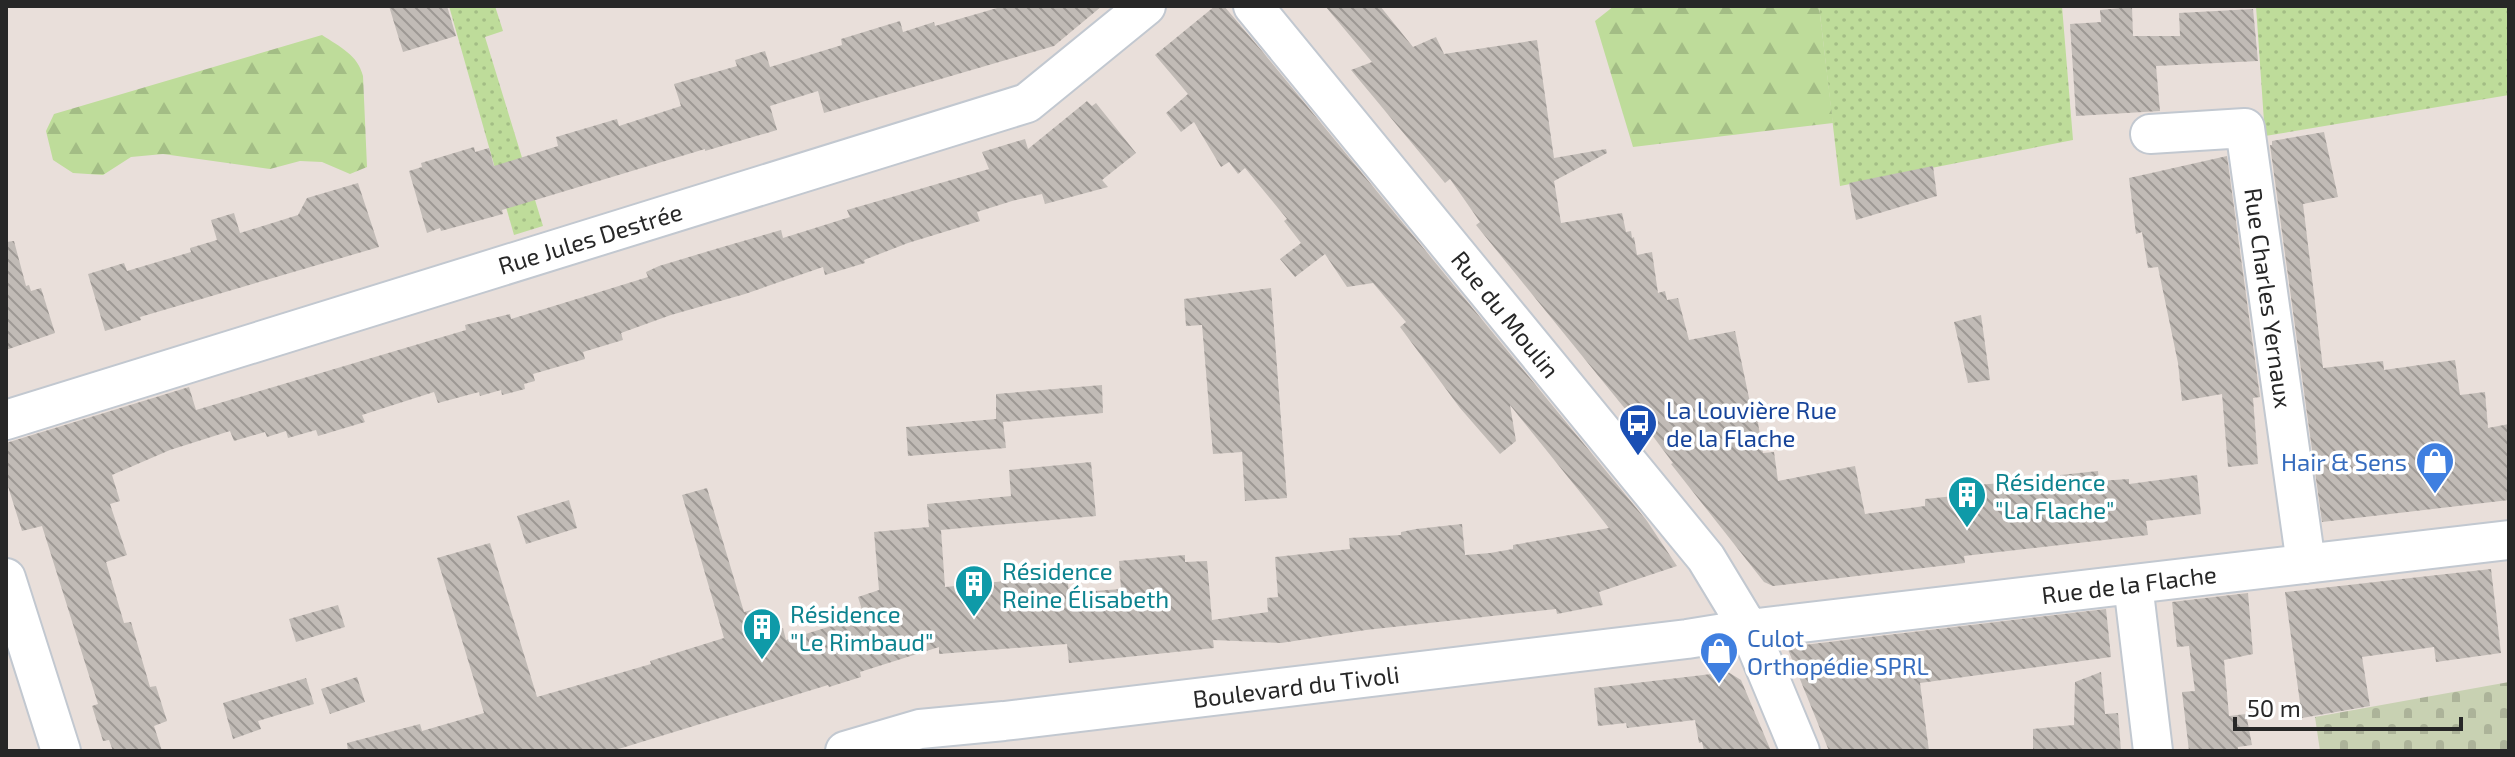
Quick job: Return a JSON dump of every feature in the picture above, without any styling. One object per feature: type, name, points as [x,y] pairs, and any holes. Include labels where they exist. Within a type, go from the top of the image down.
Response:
[{"type":"street","name":"Rue Jules Destrée","points":[[6,420],[1027,103],[1146,6]]},
{"type":"street","name":"Rue du Moulin","points":[[1253,6],[1706,558],[1749,629],[1800,751]]},
{"type":"street","name":"Rue Charles Yernaux","points":[[2150,134],[2245,128],[2306,564]]},
{"type":"street","name":"Rue de la Flache","points":[[1749,629],[2509,540]]},
{"type":"street","points":[[6,578],[61,751]]},
{"type":"street","points":[[2133,584],[2153,751]]},
{"type":"street","name":"Boulevard du Tivoli","points":[[845,751],[920,729],[1009,736],[1749,629]]},
{"type":"green space","points":[[449,6],[495,6],[503,31],[485,37],[543,226],[514,235]]},
{"type":"green space","points":[[1614,6],[1819,6],[1833,123],[1633,147],[1595,21]]},
{"type":"green space","points":[[1819,6],[2062,6],[2073,140],[1840,186]]},
{"type":"green space","points":[[2256,6],[2509,6],[2509,95],[2265,136]]},
{"type":"green space","points":[[322,35],[347,52],[361,69],[367,167],[350,174],[322,162],[300,161],[270,169],[163,154],[131,157],[103,175],[73,173],[53,160],[46,131],[54,114]]},
{"type":"green space","points":[[2509,682],[2509,751],[2320,751],[2315,717]]},
{"type":"building","points":[[389,6],[447,6],[456,36],[403,52]]},
{"type":"building","points":[[1004,6],[1102,6],[1054,46],[824,113],[818,91],[770,106],[777,130],[502,210],[503,214],[427,233],[409,171],[422,167],[421,163],[474,147],[475,152],[489,148],[494,166],[558,146],[556,137],[617,119],[619,126],[681,106],[674,84],[737,66],[735,60],[765,51],[770,67],[842,45],[841,39],[900,21],[903,32]]},
{"type":"building","points":[[1215,6],[1224,6],[1262,51],[1647,521],[1677,566],[1599,592],[1603,605],[1557,614],[1556,609],[1366,630],[1281,643],[1213,640],[1214,648],[1069,663],[1067,644],[939,654],[939,647],[860,672],[861,677],[612,751],[348,751],[347,743],[420,724],[422,731],[484,713],[437,558],[490,543],[537,697],[651,664],[650,661],[724,638],[682,495],[707,488],[744,612],[755,609],[758,615],[762,614],[769,632],[783,628],[786,640],[864,616],[858,597],[879,590],[874,532],[929,527],[927,504],[1011,496],[1009,470],[1091,462],[1096,516],[941,530],[945,587],[1067,575],[1069,593],[1121,589],[1119,561],[1185,555],[1185,562],[1207,561],[1212,620],[1268,612],[1267,598],[1278,597],[1275,557],[1350,549],[1349,538],[1401,535],[1401,532],[1416,529],[1462,524],[1465,555],[1513,549],[1513,545],[1609,528],[1510,405],[1516,441],[1500,454],[1460,408],[1400,327],[1406,322],[1373,283],[1347,287],[1325,254],[1295,277],[1280,259],[1301,243],[1284,221],[1287,219],[1245,168],[1238,174],[1229,162],[1221,167],[1194,122],[1181,132],[1166,113],[1188,94],[1155,55]]},
{"type":"building","points":[[1325,6],[1380,6],[1413,47],[1436,37],[1444,54],[1537,40],[1554,158],[1606,149],[1607,153],[1554,181],[1561,223],[1622,213],[1626,232],[1631,231],[1634,237],[1637,255],[1652,252],[1658,293],[1665,291],[1667,300],[1678,298],[1689,340],[1735,331],[1763,453],[1774,452],[1778,481],[1855,466],[1865,514],[1925,506],[1925,499],[1964,495],[1963,486],[2002,483],[2002,488],[2062,482],[2060,475],[2098,471],[2099,481],[2129,479],[2129,484],[2197,475],[2201,514],[2146,521],[2148,535],[1964,556],[1965,563],[1773,586],[1764,582],[1671,464],[1643,423],[1639,426],[1476,225],[1480,222],[1450,179],[1445,183],[1351,70],[1372,62]]},
{"type":"building","points":[[2132,7],[2133,36],[2180,36],[2179,13],[2253,9],[2258,61],[2156,66],[2160,111],[2076,116],[2070,24],[2101,22],[2100,10]]},
{"type":"building","points":[[1087,101],[1092,106],[1096,103],[1136,153],[1102,180],[1108,187],[1045,204],[1042,194],[1012,201],[977,212],[980,221],[908,243],[864,260],[865,263],[825,275],[823,267],[671,315],[621,333],[623,340],[583,352],[585,359],[533,374],[535,381],[524,384],[525,389],[502,395],[501,390],[480,396],[479,392],[438,403],[434,392],[362,415],[365,422],[318,436],[316,430],[288,438],[286,431],[267,437],[265,432],[234,441],[230,431],[170,450],[112,475],[120,501],[110,504],[127,555],[106,562],[124,623],[131,622],[150,687],[156,686],[167,721],[154,726],[162,751],[113,751],[109,740],[103,741],[92,706],[98,704],[42,526],[22,531],[6,480],[6,443],[189,387],[196,410],[466,330],[465,325],[510,314],[511,319],[648,277],[646,272],[659,266],[719,248],[781,230],[783,238],[850,217],[847,210],[989,169],[982,152],[1025,139],[1028,149]]},
{"type":"building","points":[[2324,132],[2338,197],[2303,204],[2323,368],[2383,361],[2384,370],[2455,360],[2460,395],[2485,392],[2488,428],[2509,424],[2509,500],[2322,522],[2270,145],[2272,141]]},
{"type":"building","points":[[2227,156],[2260,397],[2253,398],[2258,464],[2228,467],[2222,394],[2182,401],[2178,363],[2158,267],[2148,268],[2142,232],[2136,234],[2129,178]]},
{"type":"building","points":[[1933,166],[1937,196],[1856,220],[1849,183]]},
{"type":"building","points":[[358,183],[379,247],[140,317],[141,320],[105,331],[88,274],[124,263],[127,271],[191,252],[190,248],[217,240],[211,220],[234,213],[240,233],[298,215],[307,198]]},
{"type":"building","points":[[14,241],[26,286],[29,285],[31,291],[41,288],[55,333],[6,350],[6,242]]},
{"type":"building","points":[[1271,288],[1287,498],[1245,501],[1242,452],[1213,454],[1202,325],[1186,326],[1184,299]]},
{"type":"building","points":[[1981,315],[1990,380],[1968,383],[1954,322]]},
{"type":"building","points":[[1102,385],[1103,413],[1003,422],[1006,448],[908,456],[906,427],[996,419],[996,394]]},
{"type":"building","points":[[569,500],[577,528],[526,544],[517,516]]},
{"type":"building","points":[[2491,569],[2501,653],[2436,662],[2434,647],[2362,657],[2370,706],[2302,718],[2285,592]]},
{"type":"building","points":[[2248,593],[2253,654],[2224,660],[2229,716],[2246,714],[2252,745],[2238,747],[2238,751],[2189,751],[2182,692],[2195,691],[2189,646],[2177,647],[2172,602]]},
{"type":"building","points":[[338,605],[345,627],[296,642],[289,619]]},
{"type":"building","points":[[2106,609],[2111,657],[1920,683],[1929,751],[1829,751],[1787,647]]},
{"type":"building","points":[[1728,672],[1741,680],[1771,751],[1704,751],[1702,742],[1699,743],[1695,720],[1627,728],[1626,723],[1598,726],[1594,688]]},
{"type":"building","points":[[2101,672],[2105,714],[2118,713],[2121,751],[2033,751],[2033,729],[2074,725],[2075,682]]},
{"type":"building","points":[[357,677],[365,702],[330,714],[321,689]]},
{"type":"building","points":[[306,678],[314,704],[258,721],[261,729],[233,739],[223,703]]},
{"type":"place","name":"La Louvière Rue de la Flache","points":[[1638,457]]},
{"type":"place","name":"Hair & Sens","points":[[2435,495]]},
{"type":"place","name":"Résidence \"La Flache\"","points":[[1967,529]]},
{"type":"place","name":"Résidence Reine Élisabeth","points":[[974,618]]},
{"type":"place","name":"Résidence \"Le Rimbaud\"","points":[[762,661]]},
{"type":"place","name":"Culot Orthopédie SPRL","points":[[1719,685]]}]
